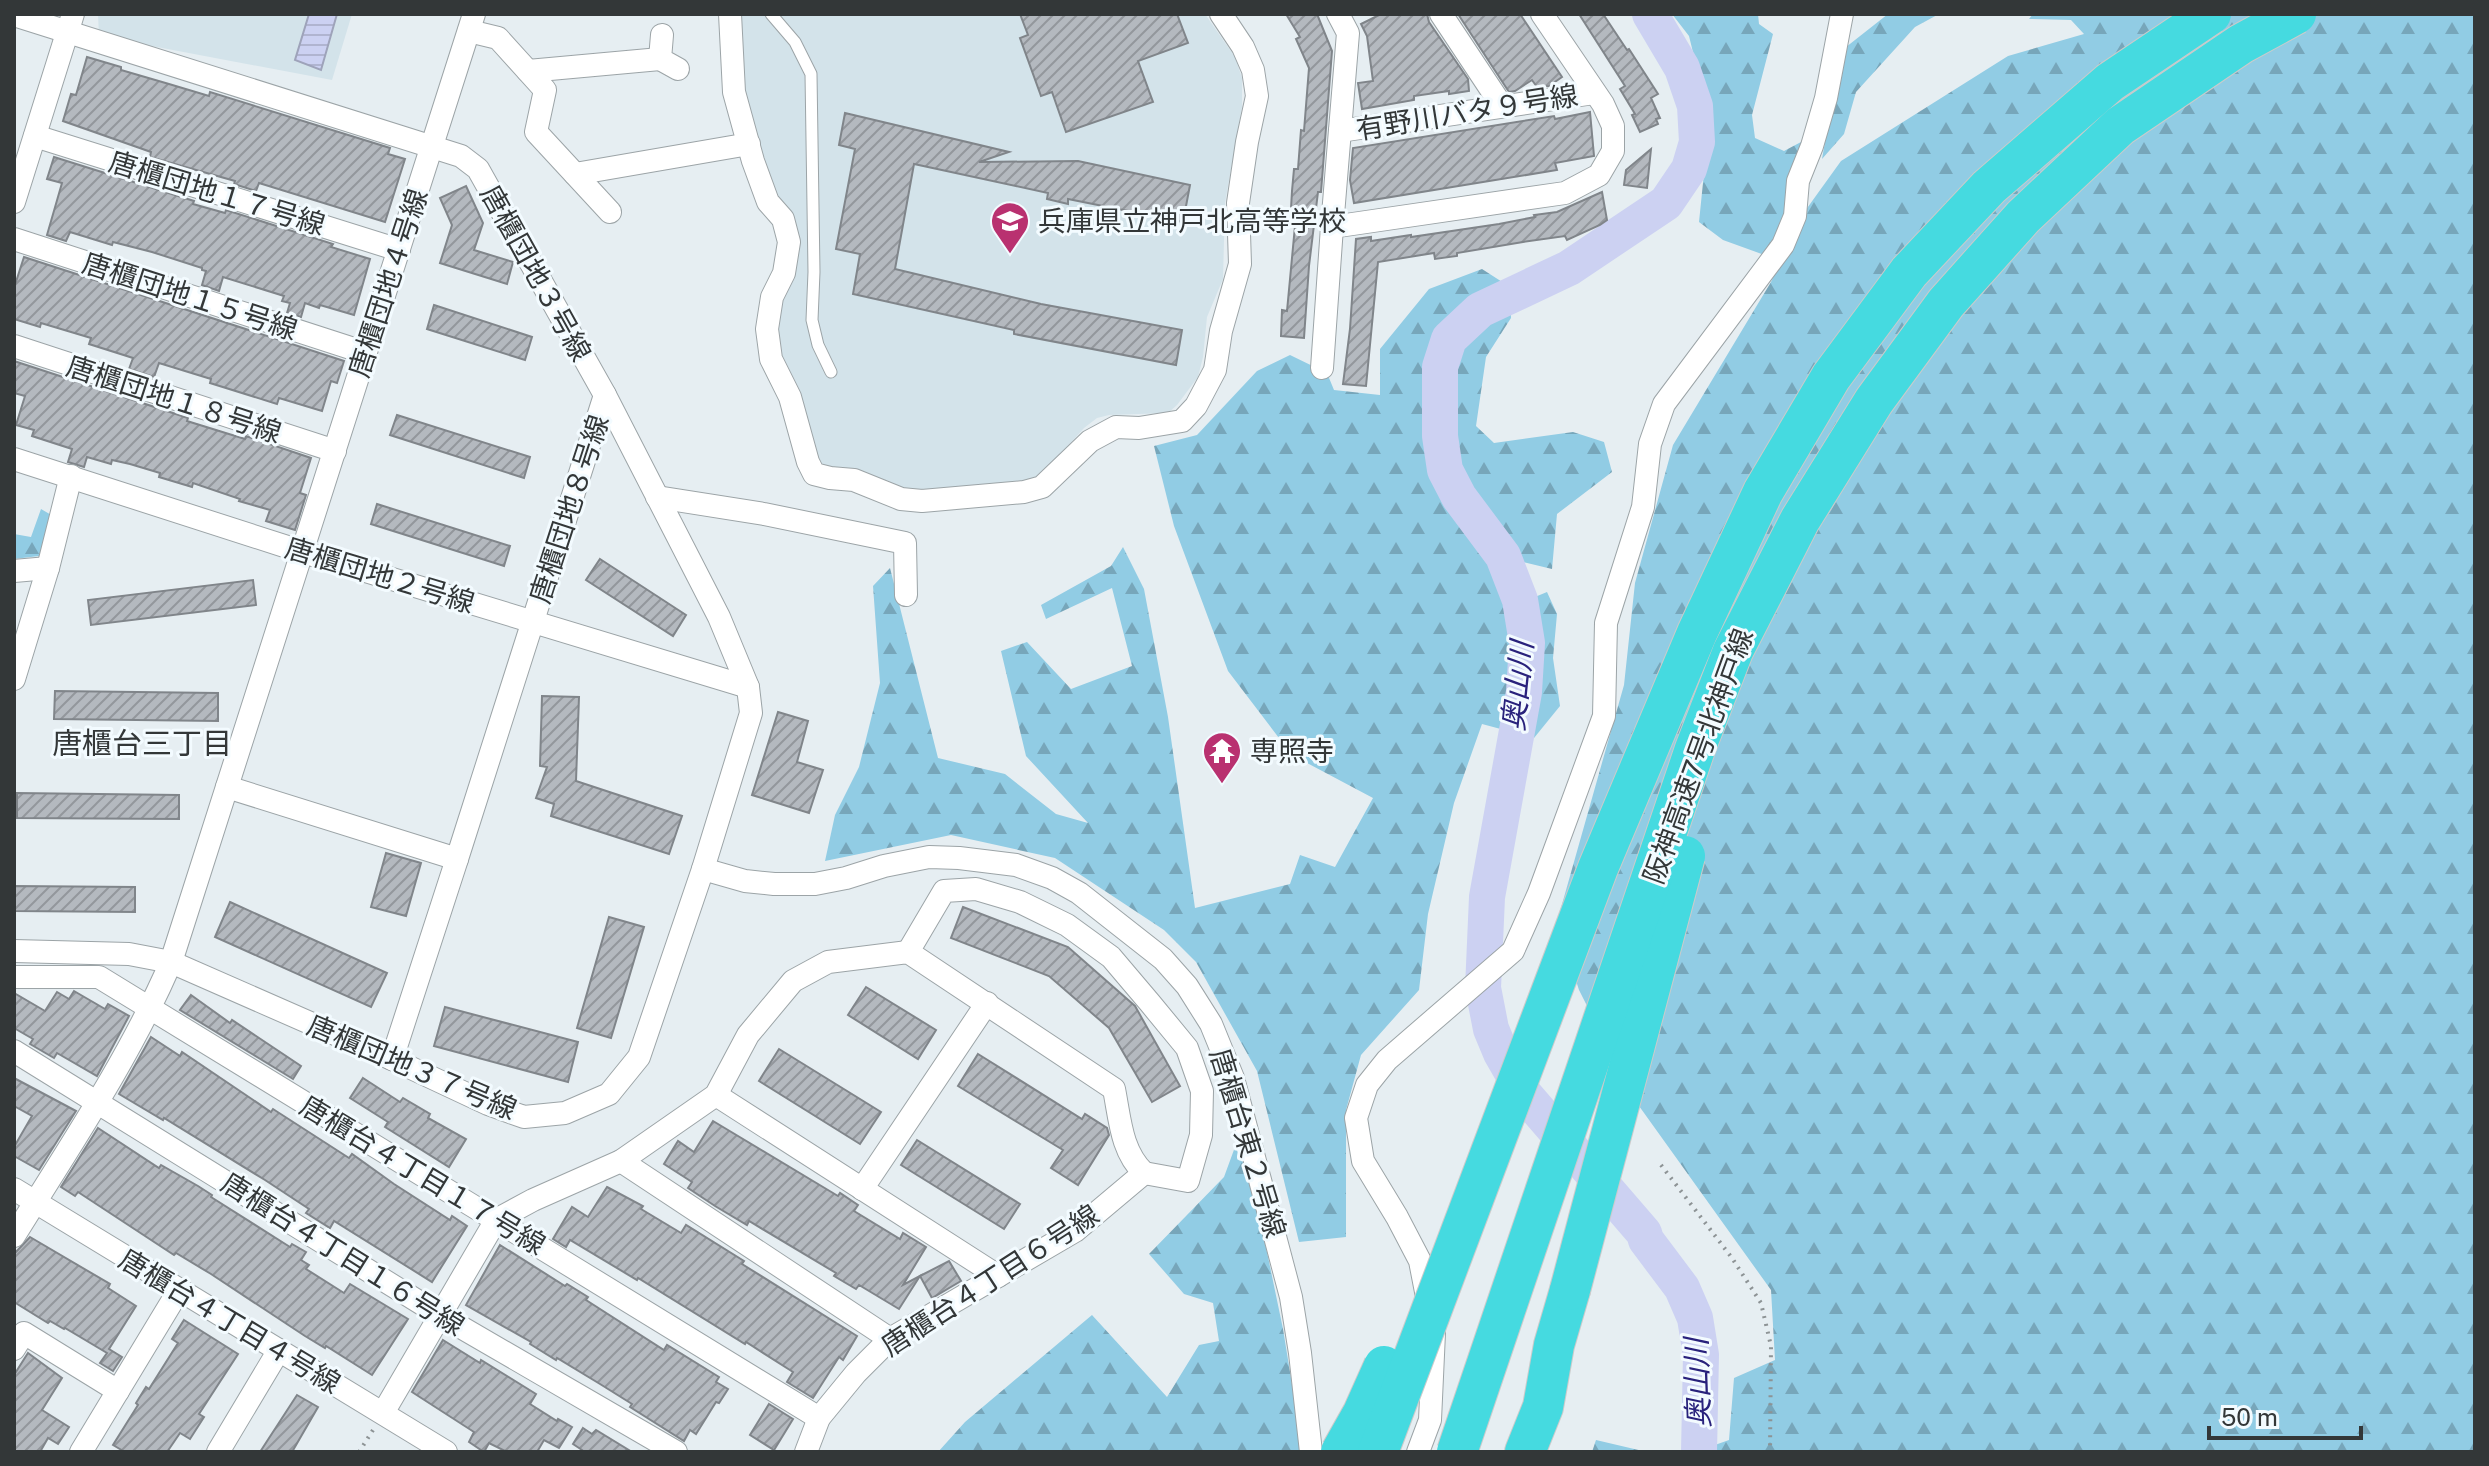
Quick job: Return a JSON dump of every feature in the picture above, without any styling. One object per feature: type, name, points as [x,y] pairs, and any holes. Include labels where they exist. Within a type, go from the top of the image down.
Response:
[{"type":"highway","name":"阪神高速7号北神戸線","points":[[1378,1452],[1598,868],[1697,633],[1763,492],[1831,377],[1909,272],[1989,187],[2110,82],[2211,14]]},
{"type":"highway","name":"阪神高速7号北神戸線","points":[[1457,1452],[1695,749],[1733,651],[1800,520],[1874,401],[1946,303],[2023,217],[2120,126],[2241,44],[2296,14]]},
{"type":"highway","points":[[1525,1452],[1543,1407],[1554,1345],[1692,830],[1695,749]]},
{"type":"highway","points":[[1341,1452],[1363,1413],[1567,950]]},
{"type":"street","points":[[730,14],[734,92],[768,202],[783,219],[789,242],[784,273],[772,297],[767,329],[771,359],[790,397],[808,462],[814,474],[854,480],[901,499],[922,501],[1024,492],[1042,487],[1090,441],[1116,427],[1139,428],[1182,421],[1196,406],[1215,370],[1221,331],[1240,264],[1238,203],[1257,96],[1253,70],[1243,47],[1221,14]]},
{"type":"street","points":[[1322,368],[1348,33],[1338,14]]},
{"type":"street","points":[[1441,14],[1502,106]]},
{"type":"street","points":[[1332,227],[1565,193],[1599,175],[1613,151],[1613,126],[1603,104],[1542,14]]},
{"type":"street","points":[[1418,1452],[1430,1420],[1434,1333],[1420,1261],[1363,1161],[1356,1118],[1367,1085],[1387,1060],[1513,951],[1539,893],[1604,716],[1606,623],[1643,507],[1650,444],[1664,404],[1783,245],[1795,216],[1798,181],[1826,98],[1842,14]]},
{"type":"street","name":"唐櫃団地３号線","points":[[14,15],[70,23],[461,156],[478,169],[605,395],[719,617],[748,687]]},
{"type":"street","points":[[471,22],[498,38],[545,90],[536,132],[610,212]]},
{"type":"street","name":"唐櫃団地４号線","points":[[14,1236],[151,1009],[171,962],[471,22]]},
{"type":"street","points":[[14,202],[70,23]]},
{"type":"street","points":[[528,71],[669,64],[662,35]]},
{"type":"street","name":"有野川バタ９号線","points":[[1340,131],[1594,93]]},
{"type":"street","name":"唐櫃団地１７号線","points":[[35,136],[399,250]]},
{"type":"street","points":[[575,174],[749,144]]},
{"type":"street","name":"唐櫃団地１５号線","points":[[14,239],[366,353]]},
{"type":"street","name":"唐櫃団地１８号線","points":[[14,346],[335,451]]},
{"type":"street","name":"唐櫃団地８号線","points":[[392,1059],[605,395]]},
{"type":"street","name":"唐櫃団地２号線","points":[[14,459],[303,552],[748,687]]},
{"type":"street","points":[[15,672],[48,568],[71,476]]},
{"type":"street","points":[[657,497],[764,514],[905,543],[906,595]]},
{"type":"street","points":[[14,571],[48,568]]},
{"type":"street","name":"唐櫃団地３７号線","points":[[14,951],[129,954],[171,962],[488,1104],[524,1117],[565,1113],[609,1094],[639,1057],[703,869],[751,713],[748,687]]},
{"type":"street","points":[[227,787],[457,859]]},
{"type":"street","name":"唐櫃台東２号線","points":[[703,869],[745,881],[815,884],[929,857],[1016,865],[1052,878],[1079,893],[1163,959],[1187,986],[1211,1024],[1233,1078],[1291,1297],[1311,1452]]},
{"type":"street","points":[[383,1413],[496,1220],[621,1161],[716,1095],[748,1035],[793,981],[828,962],[908,952],[1114,1089],[1127,1150],[1133,1162],[1144,1173],[1188,1181],[1201,1135],[1202,1091],[1187,1048],[1111,957],[1067,925],[1020,902],[976,889],[944,891],[908,952]]},
{"type":"street","name":"唐櫃台４丁目１７号線","points":[[14,977],[99,977],[819,1418]]},
{"type":"street","points":[[862,1189],[987,1003]]},
{"type":"street","name":"唐櫃台４丁目１６号線","points":[[14,1051],[440,1315],[676,1452]]},
{"type":"street","points":[[716,1095],[998,1276]]},
{"type":"street","points":[[621,1161],[890,1339]]},
{"type":"street","name":"唐櫃台４丁目６号線","points":[[806,1452],[819,1418],[856,1373],[890,1339],[1075,1231],[1144,1173]]},
{"type":"street","name":"唐櫃台４丁目４号線","points":[[14,1189],[446,1452]]},
{"type":"street","points":[[81,1452],[179,1290]]},
{"type":"street","points":[[14,1349],[24,1333],[118,1391]]},
{"type":"street","points":[[218,1452],[279,1350]]},
{"type":"lane","points":[[771,14],[795,42],[811,74],[812,320],[818,345],[831,372]]},
{"type":"path","points":[[1661,1165],[1732,1258],[1761,1303],[1771,1346],[1770,1452]]},
{"type":"shaded area","points":[[98,14],[352,14],[332,80],[99,36]]},
{"type":"shaded area","points":[[309,14],[337,14],[321,70],[295,60]]},
{"type":"shaded area","name":"兵庫県立神戸北高等学校","points":[[741,14],[1205,14],[1235,57],[1242,78],[1242,107],[1225,203],[1223,279],[1207,317],[1198,377],[1177,405],[1168,413],[1097,418],[1034,481],[1011,485],[975,485],[945,493],[916,493],[821,472],[770,331],[789,264],[738,78]]},
{"type":"green space","points":[[1672,14],[1758,14],[1759,24],[1773,34],[1752,115],[1755,138],[1784,151],[1801,142],[1788,213],[1770,257],[1723,240],[1699,222],[1704,173],[1705,101],[1689,36]]},
{"type":"green space","points":[[1888,14],[1939,14],[1915,27],[1856,92],[1844,134],[1822,159],[1841,51]]},
{"type":"green space","points":[[2033,14],[2475,14],[2475,1452],[1695,1452],[1729,1440],[1734,1378],[1775,1360],[1771,1290],[1634,1099],[1579,990],[1557,922],[1624,685],[1635,583],[1673,445],[1771,282],[1805,211],[1841,161],[2008,56],[2084,34],[2071,20],[2029,19]]},
{"type":"green space","points":[[1482,269],[1510,287],[1511,318],[1486,357],[1476,426],[1494,443],[1573,432],[1604,442],[1612,472],[1557,514],[1552,569],[1523,562],[1496,581],[1513,606],[1547,592],[1557,614],[1553,658],[1560,706],[1534,738],[1482,724],[1454,803],[1428,914],[1419,990],[1361,1055],[1346,1110],[1346,1237],[1299,1242],[1257,1071],[1196,962],[1164,930],[1055,858],[951,835],[825,861],[835,815],[859,767],[880,683],[873,586],[890,568],[938,758],[1005,774],[1056,814],[1088,823],[1026,756],[1001,651],[1027,642],[1071,689],[1132,666],[1112,588],[1046,619],[1041,605],[1111,566],[1123,547],[1144,589],[1168,717],[1195,908],[1290,884],[1300,855],[1335,867],[1373,798],[1292,755],[1228,671],[1174,526],[1154,446],[1197,435],[1257,371],[1290,355],[1327,373],[1334,390],[1380,395],[1380,349],[1429,289]]},
{"type":"green space","points":[[41,509],[53,516],[39,556],[14,559],[14,534],[31,537]]},
{"type":"green space","points":[[1235,1147],[1252,1180],[1283,1329],[1303,1452],[938,1452],[965,1422],[1092,1315],[1167,1397],[1199,1345],[1219,1341],[1213,1303],[1184,1294],[1149,1254],[1224,1177]]},
{"type":"green space","points":[[1596,1440],[1647,1452],[1592,1452]]},
{"type":"building","points":[[1020,14],[1177,14],[1188,43],[1138,61],[1153,102],[1066,132],[1052,92],[1041,96],[1020,38],[1028,35]]},
{"type":"building","points":[[1286,14],[1317,14],[1332,51],[1321,192],[1318,192],[1309,266],[1304,338],[1281,336],[1282,310],[1287,311],[1295,226],[1290,226],[1294,169],[1298,169],[1301,130],[1304,131],[1309,68],[1296,39],[1300,37]]},
{"type":"building","points":[[1381,14],[1427,14],[1429,22],[1468,79],[1469,91],[1414,96],[1414,100],[1362,109],[1358,83],[1373,81],[1367,36],[1361,24]]},
{"type":"building","points":[[1458,14],[1520,14],[1562,77],[1549,86],[1537,87],[1532,80],[1509,92]]},
{"type":"building","points":[[1579,14],[1603,14],[1629,49],[1658,94],[1651,98],[1660,118],[1656,119],[1658,124],[1640,132],[1632,115],[1635,114],[1620,89],[1625,86]]},
{"type":"building","points":[[87,57],[121,67],[121,70],[209,96],[210,92],[390,148],[388,154],[405,159],[385,222],[259,183],[256,191],[234,184],[235,181],[150,157],[151,152],[63,121],[71,94],[76,95]]},
{"type":"building","points":[[1590,112],[1594,156],[1555,163],[1557,170],[1354,203],[1350,180],[1353,148]]},
{"type":"building","points":[[845,113],[1009,152],[979,162],[1078,161],[1190,185],[1183,222],[1068,199],[1068,204],[1047,199],[1048,193],[914,164],[895,269],[1041,304],[1182,330],[1176,365],[1014,334],[1014,330],[853,294],[860,254],[836,249],[855,149],[839,145]]},
{"type":"building","points":[[1651,149],[1647,188],[1624,185],[1626,170]]},
{"type":"building","points":[[54,157],[194,201],[193,204],[225,213],[226,210],[333,244],[331,247],[370,259],[354,315],[305,303],[301,317],[287,313],[290,303],[282,301],[284,296],[223,277],[219,291],[202,285],[206,271],[202,268],[70,232],[66,241],[47,235],[62,183],[47,179]]},
{"type":"building","points":[[466,186],[483,223],[474,250],[513,262],[507,284],[440,263],[452,225],[440,198]]},
{"type":"building","points":[[1602,192],[1607,220],[1567,240],[1565,236],[1457,253],[1457,256],[1435,259],[1434,253],[1378,262],[1366,386],[1343,384],[1356,239],[1371,237],[1371,241],[1411,237],[1499,224],[1557,212]]},
{"type":"building","points":[[24,257],[344,361],[337,383],[331,381],[322,411],[279,398],[277,404],[159,363],[154,377],[129,369],[133,358],[89,344],[91,338],[41,323],[40,327],[14,319],[14,288]]},
{"type":"building","points":[[434,305],[532,337],[525,360],[427,329]]},
{"type":"building","points":[[14,361],[188,418],[187,421],[245,439],[246,436],[311,458],[300,493],[306,495],[295,530],[266,521],[270,510],[193,483],[192,487],[159,477],[160,473],[130,464],[112,460],[111,464],[87,457],[84,467],[68,462],[72,449],[32,436],[34,430],[16,425],[25,396],[14,393]]},
{"type":"building","points":[[397,415],[530,457],[524,478],[390,435]]},
{"type":"building","points":[[377,504],[510,546],[504,566],[371,524]]},
{"type":"building","points":[[600,559],[686,615],[673,636],[586,580]]},
{"type":"building","points":[[253,580],[256,605],[91,625],[88,600]]},
{"type":"building","points":[[55,691],[218,693],[218,721],[54,719]]},
{"type":"building","points":[[542,696],[579,697],[576,781],[682,816],[669,854],[551,816],[554,804],[536,798],[547,767],[540,766]]},
{"type":"building","points":[[778,712],[808,721],[797,762],[823,770],[809,813],[752,795]]},
{"type":"building","points":[[17,793],[179,795],[179,819],[17,818]]},
{"type":"building","points":[[386,853],[421,863],[406,916],[371,907]]},
{"type":"building","points":[[14,886],[135,887],[135,912],[14,911]]},
{"type":"building","points":[[230,902],[387,973],[371,1007],[215,937]]},
{"type":"building","points":[[963,907],[1068,947],[1135,1006],[1180,1086],[1152,1102],[1109,1028],[1049,976],[951,938]]},
{"type":"building","points":[[609,917],[644,927],[611,1038],[577,1028]]},
{"type":"building","points":[[866,987],[936,1030],[918,1059],[848,1015]]},
{"type":"building","points":[[74,991],[105,1009],[108,1004],[129,1016],[97,1076],[57,1053],[54,1058],[30,1044],[33,1039],[14,1028],[14,993],[45,1011],[57,992],[69,999]]},
{"type":"building","points":[[191,995],[301,1066],[293,1079],[180,1010]]},
{"type":"building","points":[[445,1007],[578,1042],[568,1082],[434,1046]]},
{"type":"building","points":[[151,1037],[180,1056],[182,1052],[271,1112],[273,1109],[349,1158],[352,1154],[450,1220],[452,1216],[467,1226],[432,1282],[334,1221],[330,1228],[306,1213],[309,1209],[265,1180],[119,1094]]},
{"type":"building","points":[[779,1049],[881,1112],[860,1144],[759,1081]]},
{"type":"building","points":[[978,1054],[1082,1119],[1085,1114],[1107,1128],[1109,1135],[1078,1185],[1051,1168],[1063,1150],[958,1086]]},
{"type":"building","points":[[14,1078],[76,1111],[39,1170],[14,1156],[14,1147],[32,1116],[14,1106]]},
{"type":"building","points":[[363,1078],[400,1102],[403,1098],[430,1114],[428,1118],[466,1139],[449,1167],[385,1127],[388,1122],[350,1098]]},
{"type":"building","points":[[713,1121],[838,1196],[840,1193],[858,1205],[854,1211],[900,1239],[903,1233],[926,1247],[903,1285],[920,1276],[899,1309],[859,1285],[856,1289],[834,1276],[836,1273],[749,1221],[747,1225],[715,1206],[688,1188],[692,1182],[664,1164],[678,1141],[694,1152]]},
{"type":"building","points":[[98,1128],[159,1168],[161,1165],[198,1186],[290,1247],[292,1244],[306,1252],[301,1260],[309,1265],[306,1269],[344,1293],[350,1284],[408,1319],[372,1375],[305,1336],[211,1274],[176,1253],[174,1255],[78,1192],[75,1196],[61,1187]]},
{"type":"building","points":[[917,1140],[1020,1204],[1004,1229],[901,1165]]},
{"type":"building","points":[[607,1187],[643,1206],[641,1209],[681,1233],[686,1225],[857,1336],[843,1360],[839,1357],[813,1398],[787,1382],[793,1372],[746,1342],[570,1240],[566,1247],[553,1239],[572,1207],[588,1217]]},
{"type":"building","points":[[30,1237],[110,1284],[108,1288],[136,1306],[109,1349],[122,1357],[113,1371],[100,1363],[107,1353],[14,1302],[14,1254]]},
{"type":"building","points":[[500,1245],[588,1297],[586,1300],[664,1350],[667,1345],[719,1377],[716,1382],[728,1389],[696,1434],[690,1430],[684,1441],[600,1384],[466,1305]]},
{"type":"building","points":[[949,1261],[961,1281],[932,1298],[920,1276]]},
{"type":"building","points":[[184,1320],[238,1354],[199,1414],[204,1417],[190,1439],[180,1433],[167,1452],[125,1452],[113,1445],[146,1387],[149,1389],[178,1343],[172,1339]]},
{"type":"building","points":[[443,1340],[536,1394],[530,1404],[572,1427],[559,1448],[544,1440],[537,1452],[507,1452],[489,1443],[484,1452],[469,1442],[474,1432],[412,1392]]},
{"type":"building","points":[[28,1353],[62,1378],[42,1410],[69,1427],[58,1444],[48,1438],[40,1452],[14,1452],[14,1375]]},
{"type":"building","points":[[297,1395],[318,1407],[292,1452],[260,1452]]},
{"type":"building","points":[[769,1404],[793,1419],[774,1450],[750,1435]]},
{"type":"building","points":[[583,1428],[592,1434],[596,1430],[632,1452],[581,1452],[573,1444]]},
{"type":"waterway","name":"奥山川","points":[[1650,14],[1682,68],[1695,106],[1697,142],[1689,169],[1666,203],[1569,268],[1480,310],[1449,339],[1440,367],[1440,436],[1445,470],[1459,497],[1503,556],[1520,600],[1527,643],[1524,692],[1487,897],[1483,988],[1491,1029],[1525,1095],[1644,1233],[1682,1288],[1695,1318],[1701,1355],[1699,1452]]},
{"type":"place","name":"兵庫県立神戸北高等学校","points":[[1010,255]]},
{"type":"place","name":"専照寺","points":[[1222,785]]},
{"type":"district","name":"唐櫃台三丁目","points":[[142,744]]}]
